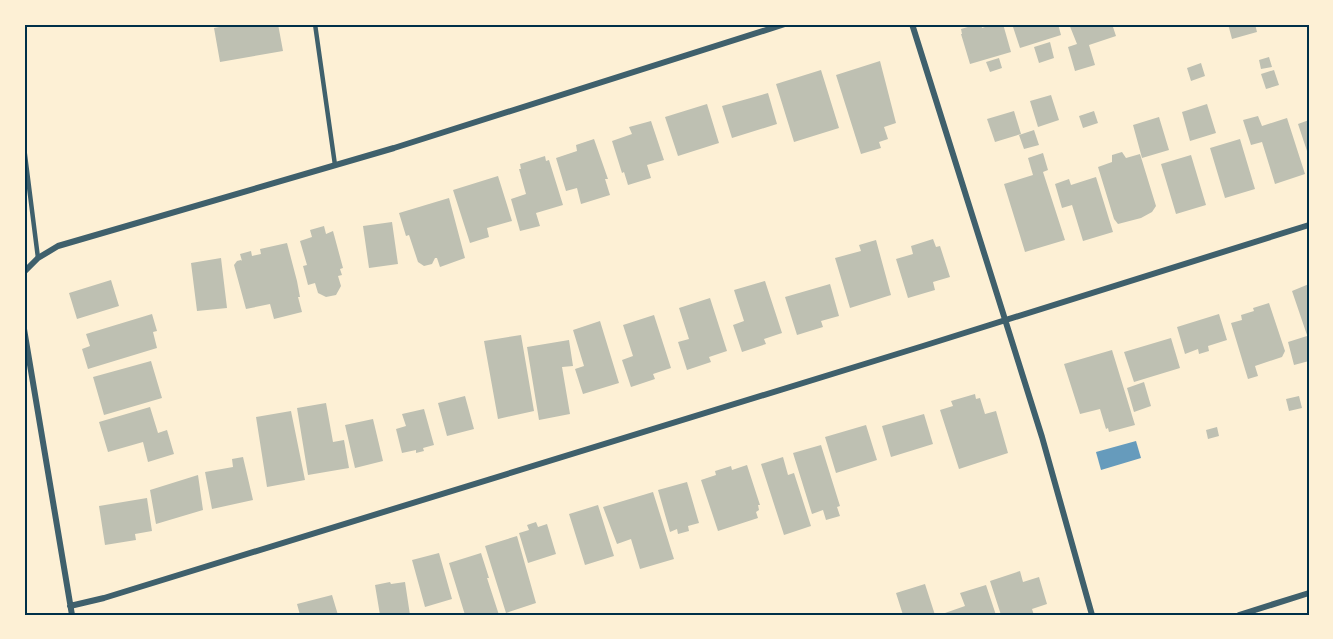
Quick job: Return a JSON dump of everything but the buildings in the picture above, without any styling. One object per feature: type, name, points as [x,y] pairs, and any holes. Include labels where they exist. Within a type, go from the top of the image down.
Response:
[{"type":"street","points":[[24,272],[38,258],[58,246],[394,148],[785,24]]},
{"type":"street","points":[[912,24],[1042,437],[1092,615]]},
{"type":"street","points":[[70,606],[126,591],[1309,225]]},
{"type":"street","points":[[24,329],[72,615]]},
{"type":"street","points":[[1239,615],[1309,593]]},
{"type":"lane","points":[[315,24],[334,165]]},
{"type":"lane","points":[[24,147],[38,258]]},
{"type":"water","points":[[1136,441],[1141,458],[1101,470],[1096,452]]}]
